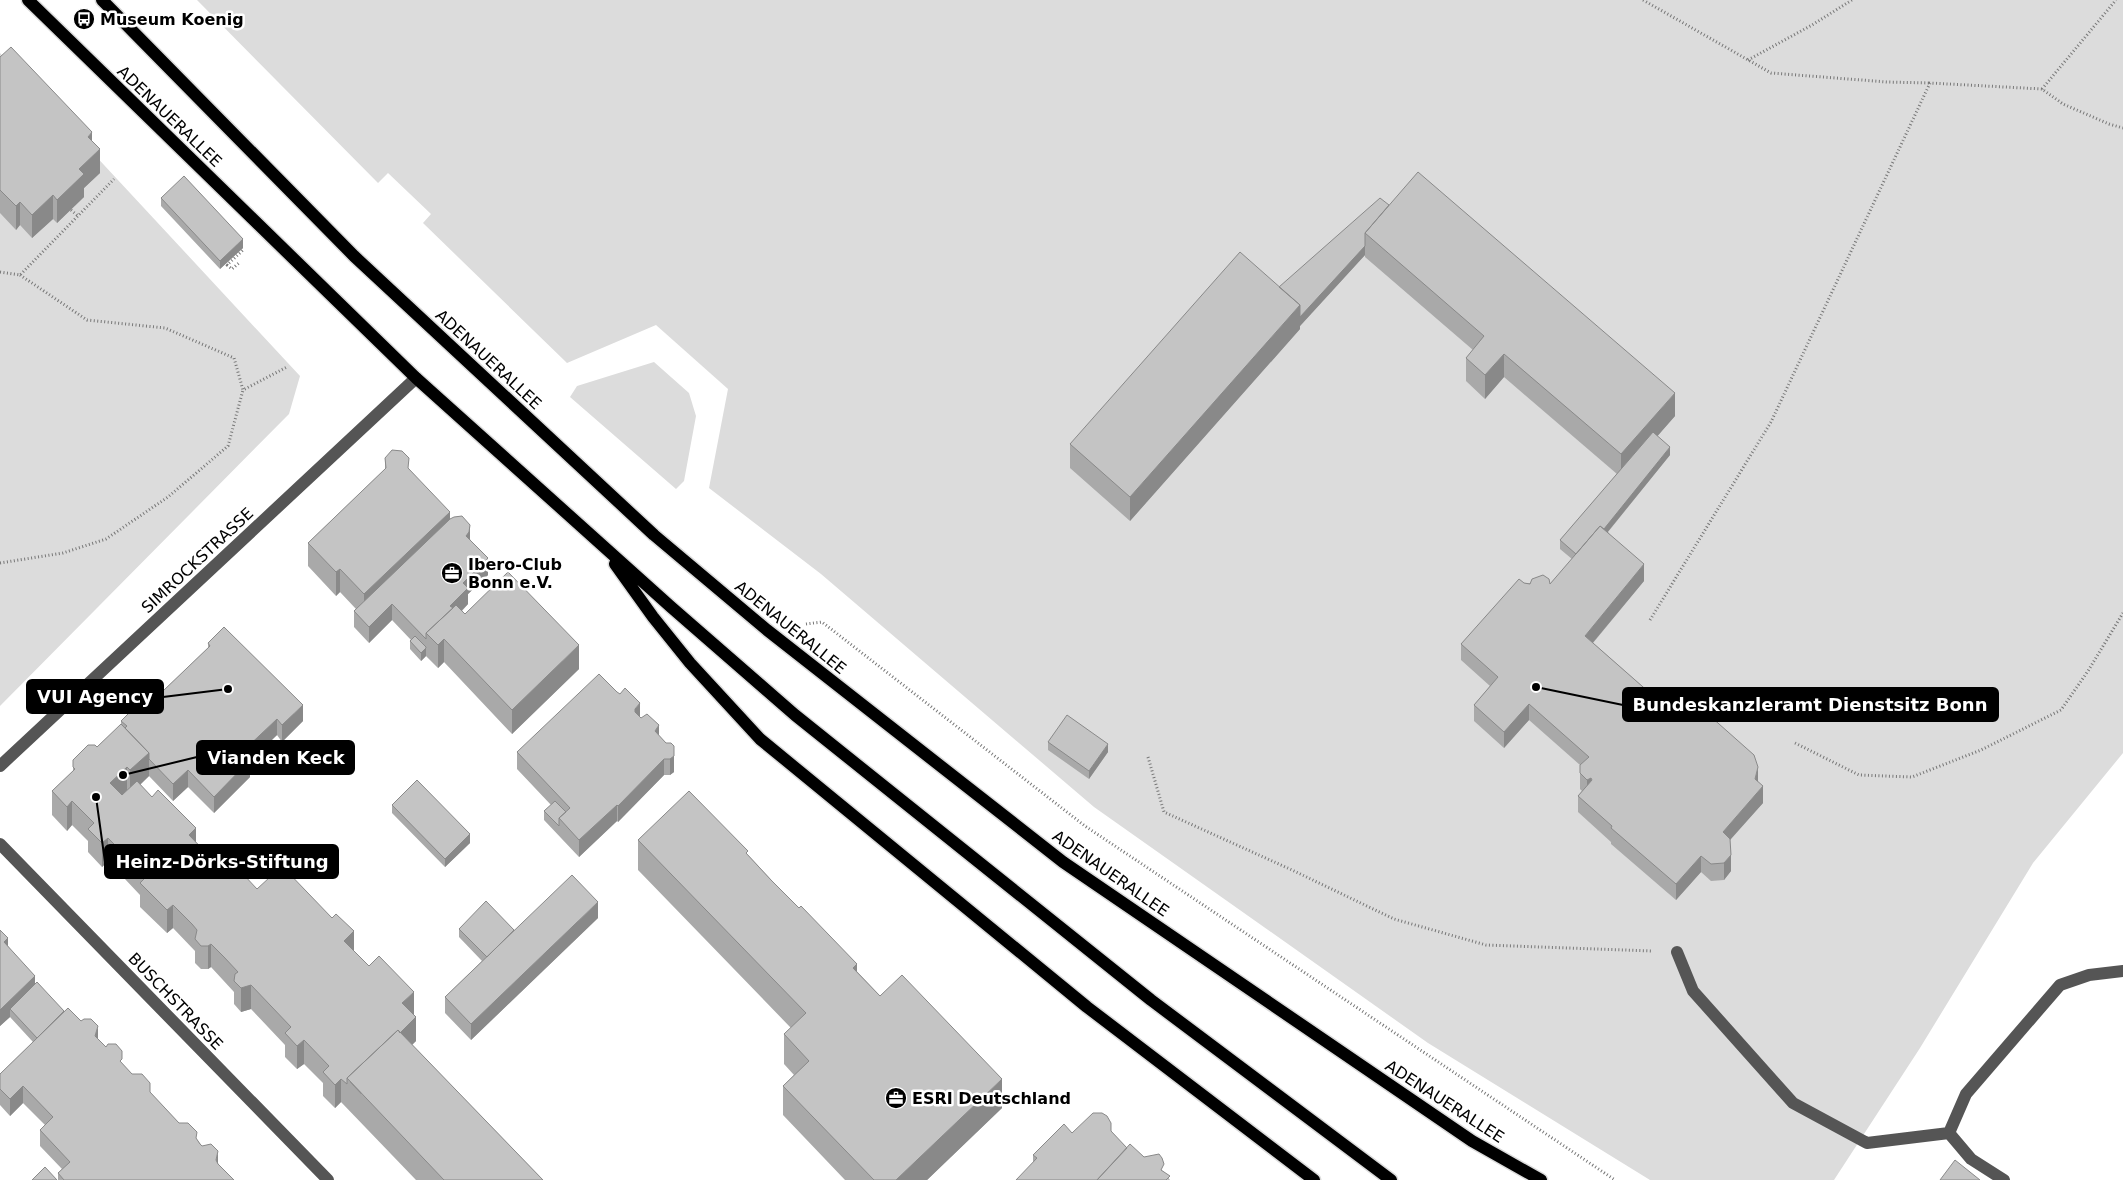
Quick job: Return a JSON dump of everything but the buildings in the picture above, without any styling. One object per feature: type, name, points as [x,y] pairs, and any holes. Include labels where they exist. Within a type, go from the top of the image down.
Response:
[{"type":"main road","name":"ADENAUERALLEE","points":[[28,0],[416,378],[602,546],[817,734],[1151,1000],[1391,1180]]},
{"type":"main road","name":"ADENAUERALLEE","points":[[102,0],[361,263],[654,535],[767,630],[1064,862],[1472,1142],[1541,1180]]},
{"type":"main road","points":[[602,546],[659,625],[690,663],[760,739],[1088,1007],[1314,1180]]},
{"type":"street","name":"SIMROCKSTRASSE","points":[[0,766],[416,378]]},
{"type":"street","name":"BUSCHSTRASSE","points":[[0,844],[328,1180]]},
{"type":"street","points":[[1676,952],[1693,992],[1793,1103],[1867,1143],[1949,1133]]},
{"type":"street","points":[[1949,1133],[1966,1094],[2060,985],[2089,975],[2123,971]]},
{"type":"street","points":[[1949,1133],[1971,1159],[2004,1180]]},
{"type":"path","points":[[1643,0],[1770,73],[1887,82],[2042,89],[2063,104],[2123,128]]},
{"type":"path","points":[[1748,60],[1812,25],[1852,0]]},
{"type":"path","points":[[2042,89],[2116,0]]},
{"type":"path","points":[[1650,620],[1771,422],[1930,83]]},
{"type":"path","points":[[20,275],[114,179]]},
{"type":"path","points":[[71,210],[78,216]]},
{"type":"path","points":[[227,264],[238,254],[235,250]]},
{"type":"path","points":[[220,258],[232,269],[240,262]]},
{"type":"path","points":[[0,272],[20,275],[87,320],[165,328],[234,358],[243,390],[228,446],[168,497],[106,539],[63,553],[0,563]]},
{"type":"path","points":[[243,390],[287,367]]},
{"type":"path","points":[[1794,743],[1859,774],[1912,777],[1921,774],[1981,750],[2061,710],[2088,672],[2123,613]]},
{"type":"path","points":[[767,630],[822,622],[1085,826],[1615,1180]]},
{"type":"path","points":[[1148,757],[1164,812],[1394,919],[1486,945],[1676,952]]},
{"type":"shaded area","points":[[197,0],[2123,0],[2123,753],[2033,863],[1920,1048],[1834,1180],[1650,1180],[1428,1043],[1094,807],[821,574],[709,488],[728,389],[656,325],[567,363],[423,223],[431,214],[388,173],[378,183]]},
{"type":"shaded area","points":[[0,53],[300,376],[289,414],[0,706]]},
{"type":"shaded area","points":[[654,362],[689,393],[696,416],[684,481],[676,489],[570,397],[577,386]]},
{"type":"place","name":"Museum Koenig","points":[[84,19]]},
{"type":"place","name":"Ibero-Club Bonn e.V.","points":[[452,573]]},
{"type":"place","name":"Bundeskanzleramt Dienstsitz Bonn","points":[[1536,687]]},
{"type":"place","name":"VUI Agency","points":[[228,689]]},
{"type":"place","name":"Vianden Keck","points":[[123,775]]},
{"type":"place","name":"Heinz-Dörks-Stiftung","points":[[96,797]]},
{"type":"place","name":"ESRI Deutschland","points":[[896,1098]]}]
